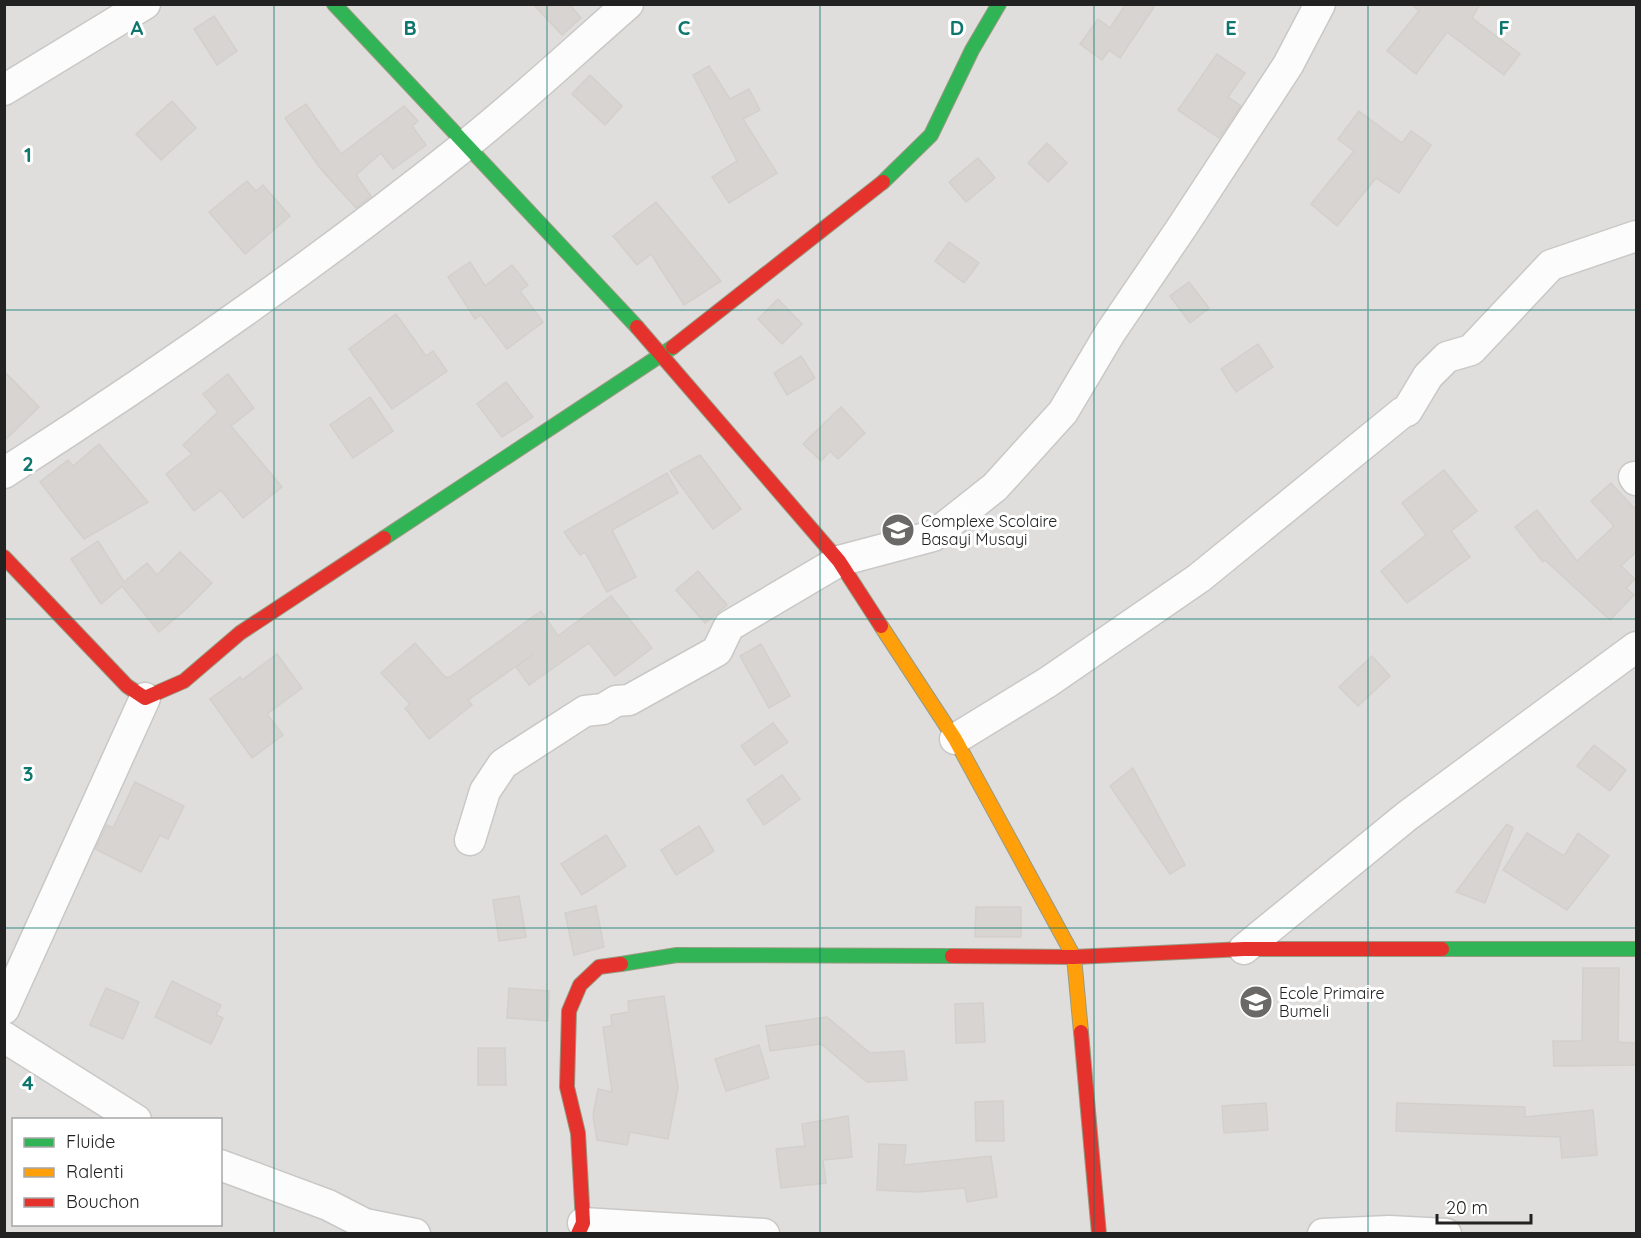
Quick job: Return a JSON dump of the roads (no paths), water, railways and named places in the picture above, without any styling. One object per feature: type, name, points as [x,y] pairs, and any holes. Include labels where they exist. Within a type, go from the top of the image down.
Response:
[{"type":"street","points":[[4,90],[145,4]]},
{"type":"street","points":[[334,4],[465,146],[663,354],[839,561],[955,739],[1074,957],[1100,1233]]},
{"type":"street","points":[[4,473],[143,384],[343,239],[465,146],[628,4]]},
{"type":"street","points":[[4,557],[127,686],[145,698],[160,695],[176,685],[240,633],[663,354],[902,166],[931,135],[972,50],[999,4]]},
{"type":"street","points":[[470,840],[485,791],[503,764],[585,711],[603,709],[616,701],[628,700],[717,651],[729,626],[839,561],[933,536],[995,487],[1063,412],[1110,333],[1288,65],[1320,4]]},
{"type":"street","points":[[955,739],[1048,682],[1208,571],[1407,411],[1428,376],[1447,357],[1471,350],[1551,265],[1636,236]]},
{"type":"street","points":[[1244,949],[1407,816],[1636,647]]},
{"type":"street","points":[[4,1009],[145,698]]},
{"type":"street","points":[[764,1233],[580,1228],[578,1133],[567,1087],[566,1046],[569,1011],[580,985],[599,967],[677,955],[1074,957],[1244,949],[1636,949]]},
{"type":"street","points":[[4,1037],[134,1118]]},
{"type":"street","points":[[222,1166],[328,1205],[365,1224],[415,1233]]},
{"type":"street","points":[[1323,1233],[1389,1231],[1446,1233]]},
{"type":"place","name":"Complexe Scolaire Basayi Musayi","points":[[898,530]]},
{"type":"place","name":"Ecole Primaire Bumeli","points":[[1256,1002]]}]
